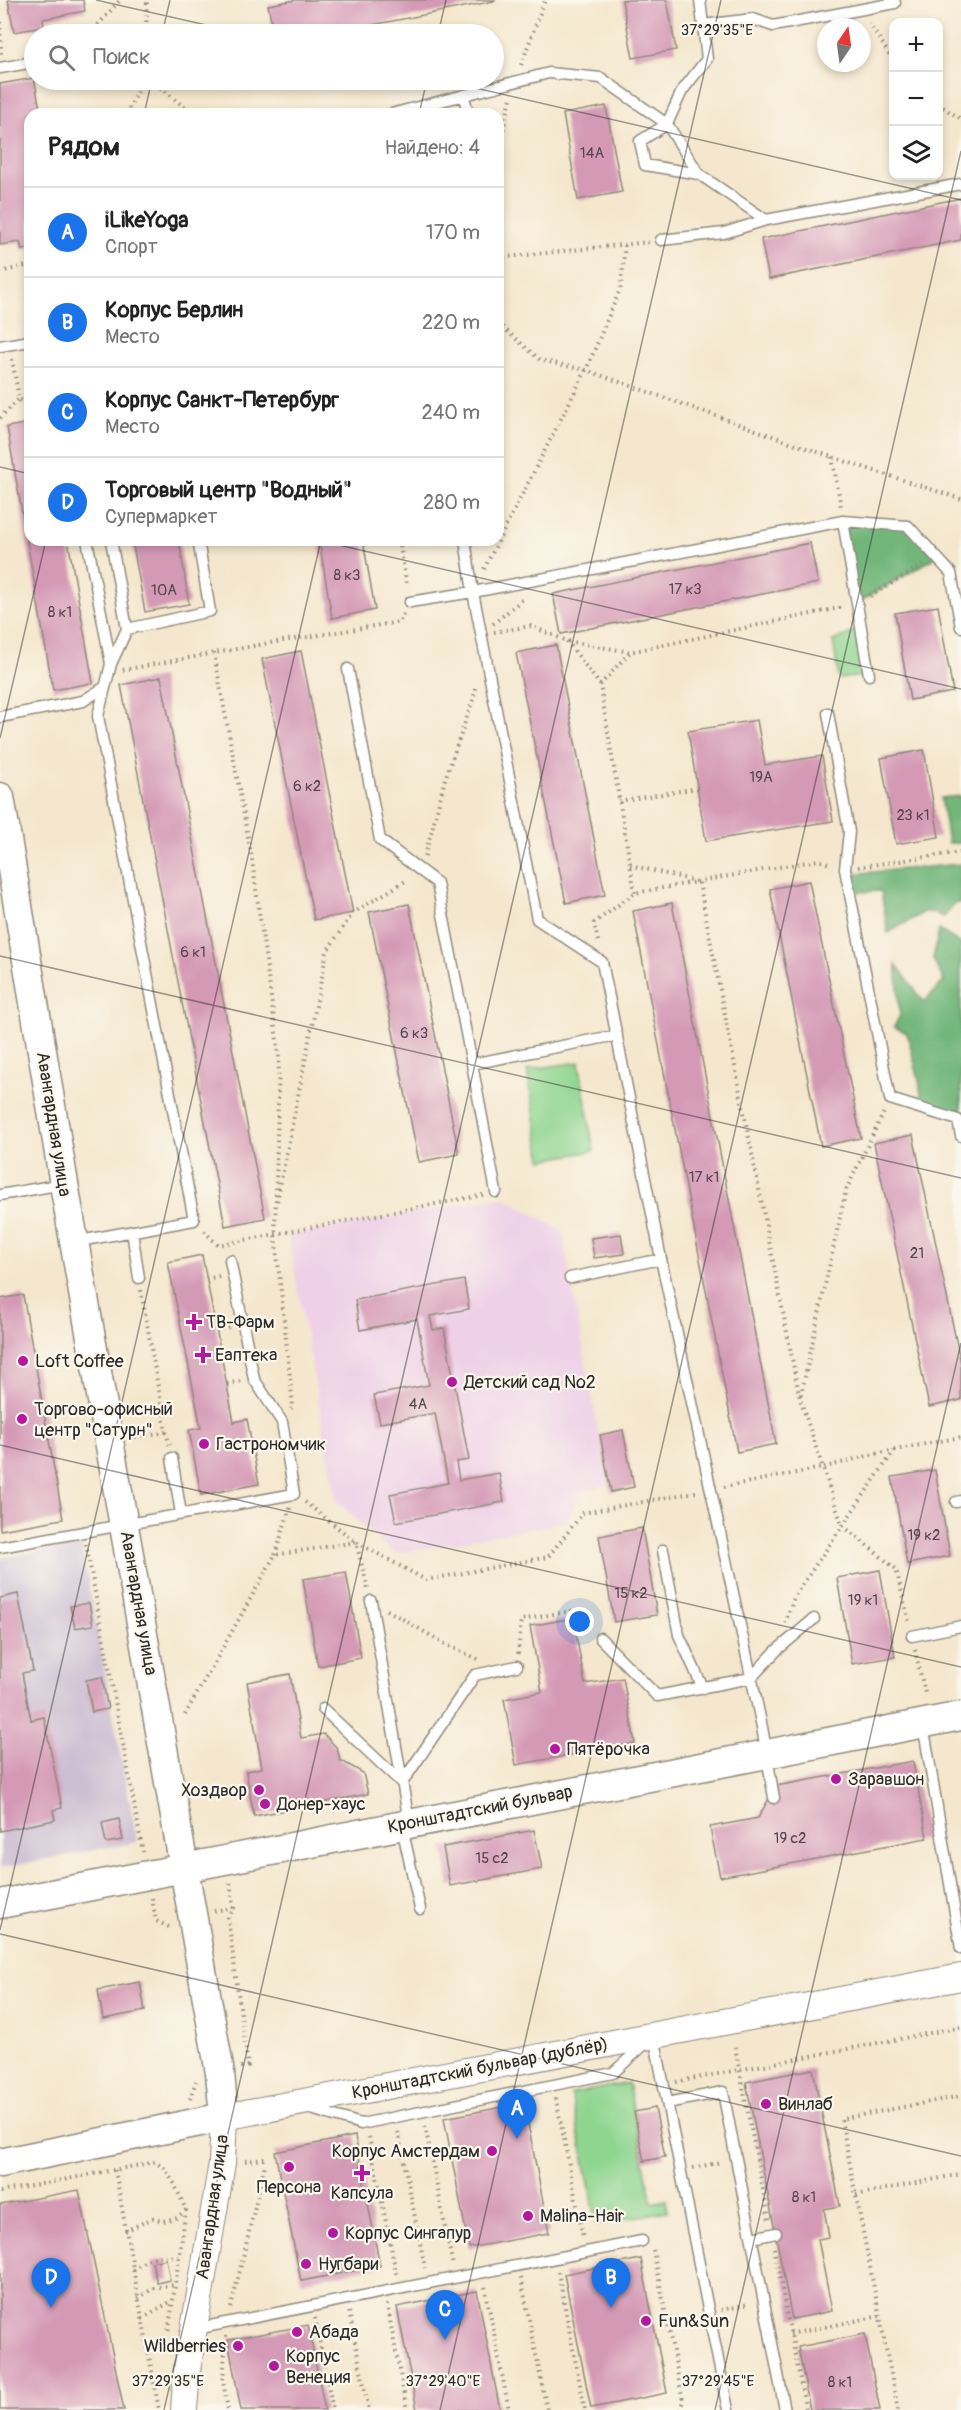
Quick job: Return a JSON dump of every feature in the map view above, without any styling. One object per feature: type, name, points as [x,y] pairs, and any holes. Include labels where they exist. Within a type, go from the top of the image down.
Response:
[{"type":"main road","name":"Авангардная улица","points":[[0,797],[64,1184],[220,2073],[224,2117]]},
{"type":"main road","name":"Кронштадтский бульвар","points":[[0,1904],[961,1716]]},
{"type":"main road","name":"Кронштадтский бульвар (дублёр)","points":[[0,2163],[224,2117]]},
{"type":"street","name":"Кронштадтский бульвар (дублёр)","points":[[224,2117],[961,1977]]},
{"type":"street","name":"Авангардная улица","points":[[184,2410],[194,2329],[222,2163],[224,2117]]},
{"type":"lane","points":[[699,174],[645,165],[640,141],[668,124],[682,91],[707,59],[700,0]]},
{"type":"lane","points":[[703,25],[753,19],[773,26],[894,3],[894,0]]},
{"type":"lane","points":[[0,68],[24,64]]},
{"type":"lane","points":[[504,85],[549,73],[601,78],[668,124],[699,174],[766,220]]},
{"type":"lane","points":[[414,108],[483,90]]},
{"type":"lane","points":[[463,95],[467,108]]},
{"type":"lane","points":[[661,240],[724,233],[766,220],[961,184]]},
{"type":"lane","points":[[4,346],[24,342]]},
{"type":"lane","points":[[410,602],[473,592],[843,520],[908,526],[951,573],[961,627]]},
{"type":"lane","points":[[843,520],[868,675]]},
{"type":"lane","points":[[88,546],[111,664]]},
{"type":"lane","points":[[74,1242],[194,1220],[98,716],[111,664],[127,629],[112,546]]},
{"type":"lane","points":[[127,629],[210,611],[199,546]]},
{"type":"lane","points":[[466,546],[537,919],[602,962],[661,1259],[752,1678],[774,1798]]},
{"type":"lane","points":[[348,669],[380,840],[437,883],[496,1192]]},
{"type":"lane","points":[[0,717],[83,701],[105,687]]},
{"type":"lane","points":[[828,713],[849,832],[844,869],[890,1099],[958,1120],[961,1136]]},
{"type":"lane","points":[[472,1064],[617,1035]]},
{"type":"lane","points":[[0,1195],[64,1184]]},
{"type":"lane","points":[[132,1231],[139,1278]]},
{"type":"lane","points":[[570,1278],[661,1259]]},
{"type":"lane","points":[[0,1547],[294,1494],[282,1422],[254,1379],[230,1260]]},
{"type":"lane","points":[[172,1458],[182,1514]]},
{"type":"lane","points":[[663,1550],[679,1635],[703,1688]]},
{"type":"lane","points":[[370,1601],[402,1783],[420,1909]]},
{"type":"lane","points":[[600,1638],[657,1696],[752,1678],[776,1651],[814,1619]]},
{"type":"lane","points":[[912,1636],[961,1626]]},
{"type":"lane","points":[[402,1783],[475,1675],[517,1666]]},
{"type":"lane","points":[[323,1709],[402,1783]]},
{"type":"lane","points":[[923,1724],[961,1949]]},
{"type":"lane","points":[[654,2035],[728,2410]]},
{"type":"lane","points":[[667,2103],[723,2092],[785,2410]]},
{"type":"lane","points":[[752,2238],[776,2233]]},
{"type":"lane","points":[[194,2329],[642,2241]]},
{"type":"path","points":[[99,24],[120,0]]},
{"type":"path","points":[[146,24],[147,0]]},
{"type":"path","points":[[860,9],[889,53]]},
{"type":"path","points":[[0,22],[2,36],[0,68]]},
{"type":"path","points":[[129,108],[139,90]]},
{"type":"path","points":[[164,90],[186,108]]},
{"type":"path","points":[[943,107],[961,119]]},
{"type":"path","points":[[504,257],[661,240]]},
{"type":"path","points":[[504,531],[586,370],[621,287],[625,244]]},
{"type":"path","points":[[0,272],[24,266]]},
{"type":"path","points":[[504,329],[540,360],[586,370],[832,457],[961,499]]},
{"type":"path","points":[[4,346],[19,399],[24,402]]},
{"type":"path","points":[[0,418],[19,399]]},
{"type":"path","points":[[832,457],[843,520]]},
{"type":"path","points":[[105,687],[123,670],[399,622],[410,602],[400,546]]},
{"type":"path","points":[[473,592],[496,546]]},
{"type":"path","points":[[481,634],[531,626],[567,641],[630,652],[856,604],[936,557]]},
{"type":"path","points":[[481,634],[551,577]]},
{"type":"path","points":[[567,641],[600,685],[635,893]]},
{"type":"path","points":[[600,685],[630,652]]},
{"type":"path","points":[[214,653],[250,854],[279,1055],[275,1234],[294,1406],[282,1422]]},
{"type":"path","points":[[275,1211],[327,951],[353,913],[421,871],[445,779],[474,697],[475,687]]},
{"type":"path","points":[[619,801],[698,788]]},
{"type":"path","points":[[602,962],[594,923],[635,893],[818,860],[844,869],[961,852]]},
{"type":"path","points":[[630,865],[699,882]]},
{"type":"path","points":[[699,882],[800,1399],[842,1525],[896,1569],[925,1693]]},
{"type":"path","points":[[800,1399],[846,1190],[890,1099]]},
{"type":"path","points":[[194,1220],[218,1245],[496,1192]]},
{"type":"path","points":[[135,1437],[166,1432],[139,1278]]},
{"type":"path","points":[[185,1715],[275,1555],[294,1494],[356,1542],[426,1580],[548,1557],[583,1513],[822,1468],[961,1437]]},
{"type":"path","points":[[776,1651],[795,1595],[895,1450]]},
{"type":"path","points":[[88,1532],[86,1543],[156,1921],[171,1928],[173,1940]]},
{"type":"path","points":[[275,1555],[356,1542]]},
{"type":"path","points":[[356,1542],[370,1601],[447,1645],[501,1669]]},
{"type":"path","points":[[517,1666],[521,1620],[576,1610],[600,1638]]},
{"type":"path","points":[[226,1859],[234,1908],[228,1918],[248,2066],[241,2067]]},
{"type":"path","points":[[664,2084],[961,2027]]},
{"type":"path","points":[[555,2094],[586,2252]]},
{"type":"path","points":[[898,2410],[842,2119],[961,2096]]},
{"type":"path","points":[[424,2120],[455,2278]]},
{"type":"path","points":[[396,2125],[428,2283]]},
{"type":"path","points":[[368,2131],[399,2289]]},
{"type":"path","points":[[681,2170],[756,2156]]},
{"type":"path","points":[[0,2192],[115,2170],[154,2160],[164,2168],[174,2183],[186,2210],[171,2302],[167,2345]]},
{"type":"path","points":[[228,2410],[223,2376],[227,2323],[265,2161],[243,2161]]},
{"type":"path","points":[[164,2168],[170,2168]]},
{"type":"path","points":[[115,2170],[159,2410]]},
{"type":"path","points":[[856,2194],[961,2174]]},
{"type":"path","points":[[125,2231],[153,2218],[163,2221],[176,2218],[186,2210]]},
{"type":"path","points":[[642,2241],[650,2243],[652,2247],[683,2401],[680,2410]]},
{"type":"path","points":[[133,2270],[147,2258],[179,2257]]},
{"type":"path","points":[[556,2258],[585,2410]]},
{"type":"path","points":[[519,2266],[547,2410]]},
{"type":"path","points":[[482,2273],[509,2410]]},
{"type":"path","points":[[138,2298],[154,2288],[174,2285]]},
{"type":"path","points":[[384,2292],[407,2410]]},
{"type":"path","points":[[708,2312],[784,2297]]},
{"type":"path","points":[[347,2299],[369,2410]]},
{"type":"path","points":[[142,2319],[171,2302]]},
{"type":"path","points":[[312,2306],[333,2410]]},
{"type":"path","points":[[771,2337],[880,2316]]},
{"type":"path","points":[[159,2410],[162,2388]]},
{"type":"shaded area","name":"Детский сад №2","points":[[504,1197],[562,1231],[608,1485],[580,1491],[569,1521],[395,1554],[337,1502],[288,1236]]},
{"type":"shaded area","points":[[81,1544],[137,1842],[0,1868],[0,1559]]},
{"type":"green space","points":[[843,521],[908,526],[936,557],[856,604]]},
{"type":"green space","points":[[861,629],[869,675],[839,679],[833,641]]},
{"type":"green space","points":[[961,796],[961,843],[948,843],[941,798]]},
{"type":"green space","points":[[961,864],[961,903],[955,903],[944,917],[926,911],[888,933],[881,891],[855,892],[851,874]]},
{"type":"green space","points":[[939,930],[961,944],[961,1115],[922,1103],[919,1080],[907,1033],[894,1027],[900,1015],[896,964],[924,1002],[944,981],[933,959]]},
{"type":"green space","points":[[579,1062],[594,1151],[542,1160],[527,1070]]},
{"type":"green space","points":[[628,2083],[652,2203],[666,2200],[668,2211],[597,2224],[571,2094]]},
{"type":"building","points":[[8,0],[83,0],[85,11],[43,19],[44,24],[24,24],[24,30],[14,32]]},
{"type":"building","points":[[295,0],[495,0],[377,24],[272,24],[268,5]]},
{"type":"building","points":[[622,0],[667,0],[676,50],[633,58]]},
{"type":"building","points":[[24,80],[24,90],[36,90],[40,108],[24,108],[24,250],[22,250],[20,242],[0,245],[0,84]]},
{"type":"building","points":[[606,106],[622,192],[578,200],[563,114]]},
{"type":"building","points":[[961,198],[961,240],[769,279],[761,239]]},
{"type":"building","points":[[24,424],[24,524],[7,427]]},
{"type":"building","points":[[810,543],[818,583],[561,634],[553,594]]},
{"type":"building","points":[[28,546],[69,546],[93,683],[53,690]]},
{"type":"building","points":[[133,546],[180,546],[189,604],[145,612]]},
{"type":"building","points":[[320,546],[364,546],[375,610],[332,618]]},
{"type":"building","points":[[938,606],[953,692],[910,700],[895,613]]},
{"type":"building","points":[[556,645],[605,895],[566,903],[516,653]]},
{"type":"building","points":[[301,651],[353,913],[314,920],[262,659]]},
{"type":"building","points":[[161,677],[265,1218],[225,1226],[121,685]]},
{"type":"building","points":[[757,720],[765,765],[822,756],[833,821],[706,841],[688,731]]},
{"type":"building","points":[[924,750],[939,837],[896,844],[881,758]]},
{"type":"building","points":[[809,881],[861,1138],[821,1146],[770,889]]},
{"type":"building","points":[[672,903],[776,1444],[737,1452],[633,911]]},
{"type":"building","points":[[409,904],[459,1154],[419,1162],[369,912]]},
{"type":"building","points":[[913,1135],[961,1364],[961,1400],[929,1407],[874,1143]]},
{"type":"building","points":[[621,1234],[624,1254],[594,1258],[591,1238]]},
{"type":"building","points":[[202,1255],[234,1422],[247,1419],[259,1484],[201,1495],[189,1430],[201,1428],[168,1262]]},
{"type":"building","points":[[464,1280],[469,1309],[430,1316],[433,1330],[444,1328],[469,1460],[456,1462],[459,1480],[499,1473],[504,1502],[396,1522],[390,1494],[448,1483],[435,1413],[380,1423],[374,1395],[429,1385],[417,1319],[360,1330],[355,1300]]},
{"type":"building","name":"Торгово-офисный центр \"Сатурн\"","points":[[23,1295],[63,1519],[0,1530],[0,1299]]},
{"type":"building","points":[[623,1430],[634,1487],[611,1492],[600,1435]]},
{"type":"building","points":[[935,1470],[950,1556],[907,1564],[892,1477]]},
{"type":"building","points":[[642,1528],[657,1615],[614,1622],[599,1536]]},
{"type":"building","points":[[880,1570],[895,1657],[852,1664],[837,1578]]},
{"type":"building","points":[[346,1572],[361,1658],[318,1666],[303,1579]]},
{"type":"building","points":[[18,1594],[33,1671],[22,1673],[31,1720],[44,1717],[62,1808],[53,1810],[55,1820],[0,1831],[0,1598]]},
{"type":"building","points":[[89,1603],[93,1625],[75,1628],[70,1606]]},
{"type":"building","points":[[573,1618],[585,1684],[623,1678],[635,1743],[516,1765],[504,1699],[542,1692],[530,1626]]},
{"type":"building","points":[[290,1674],[301,1738],[324,1734],[337,1748],[340,1760],[363,1773],[368,1794],[254,1816],[246,1771],[262,1768],[247,1682]]},
{"type":"building","points":[[102,1677],[108,1709],[92,1712],[86,1680]]},
{"type":"building","points":[[913,1761],[927,1838],[720,1877],[710,1827],[758,1818],[776,1786]]},
{"type":"building","points":[[119,1819],[123,1840],[106,1843],[102,1823]]},
{"type":"building","points":[[534,1830],[542,1869],[450,1886],[443,1847]]},
{"type":"building","points":[[140,1982],[145,2011],[103,2019],[98,1990]]},
{"type":"building","points":[[813,2069],[840,2206],[824,2209],[829,2237],[818,2239],[832,2311],[792,2319],[746,2082]]},
{"type":"building","name":"Корпус Амстердам","points":[[524,2103],[549,2233],[469,2248],[444,2118]]},
{"type":"building","points":[[655,2108],[665,2157],[644,2161],[634,2112]]},
{"type":"building","name":"Корпус Сингапур","points":[[355,2136],[380,2266],[301,2281],[275,2152]]},
{"type":"building","points":[[79,2190],[124,2410],[0,2410],[0,2205]]},
{"type":"building","points":[[166,2259],[170,2280],[157,2283],[152,2262]]},
{"type":"building","points":[[641,2259],[667,2393],[591,2408],[564,2274]]},
{"type":"building","points":[[477,2291],[500,2410],[417,2410],[397,2307]]},
{"type":"building","name":"Корпус Венеция","points":[[308,2325],[325,2410],[241,2410],[228,2340]]},
{"type":"building","points":[[865,2334],[880,2410],[810,2410],[798,2347]]},
{"type":"place","name":"ТВ-Фарм","points":[[194,1322]]},
{"type":"place","name":"Еаптека","points":[[203,1355]]},
{"type":"place","name":"Loft Coffee","points":[[23,1361]]},
{"type":"place","name":"Детский сад №2","points":[[452,1382]]},
{"type":"place","name":"Торгово-офисный центр \"Сатурн\"","points":[[22,1419]]},
{"type":"place","name":"Гастрономчик","points":[[204,1444]]},
{"type":"place","name":"Пятёрочка","points":[[555,1749]]},
{"type":"place","name":"Заравшон","points":[[836,1779]]},
{"type":"place","name":"Хоздвор","points":[[259,1790]]},
{"type":"place","name":"Донер-хаус","points":[[265,1804]]},
{"type":"place","name":"Винлаб","points":[[766,2104]]},
{"type":"place","name":"iLikeYoga","points":[[517,2139]]},
{"type":"place","name":"Корпус Амстердам","points":[[492,2151]]},
{"type":"place","name":"Персона","points":[[289,2167]]},
{"type":"place","name":"Капсула","points":[[362,2173]]},
{"type":"place","name":"Malina-Hair","points":[[528,2216]]},
{"type":"place","name":"Корпус Сингапур","points":[[333,2233]]},
{"type":"place","name":"Нугбари","points":[[306,2264]]},
{"type":"place","name":"Торговый центр \"Водный\"","points":[[51,2308]]},
{"type":"place","name":"Корпус Берлин","points":[[611,2308]]},
{"type":"place","name":"Fun&Sun","points":[[646,2321]]},
{"type":"place","name":"Абада","points":[[297,2332]]},
{"type":"place","name":"Корпус Санкт-Петербург","points":[[445,2340]]},
{"type":"place","name":"Wildberries","points":[[238,2346]]},
{"type":"place","name":"Корпус Венеция","points":[[274,2366]]}]
